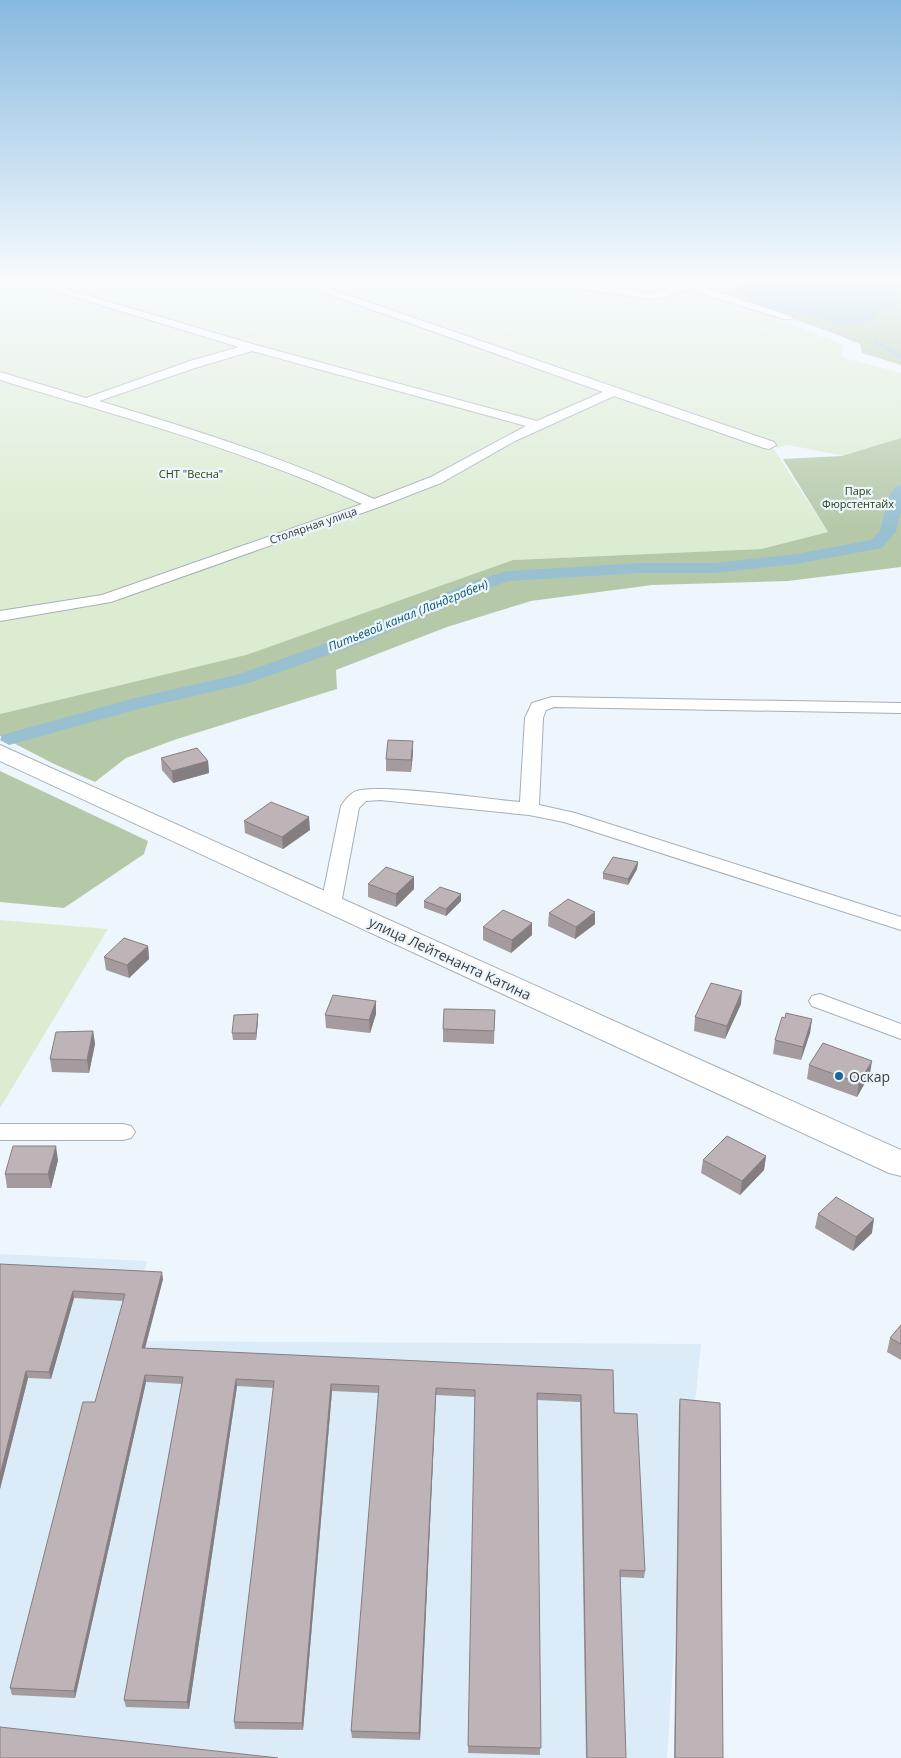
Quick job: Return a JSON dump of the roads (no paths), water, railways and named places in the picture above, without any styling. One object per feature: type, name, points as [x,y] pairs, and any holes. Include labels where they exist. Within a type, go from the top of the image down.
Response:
[{"type":"street","points":[[86,402],[191,365]]},
{"type":"street","points":[[318,365],[537,425]]},
{"type":"street","points":[[535,365],[769,445]]},
{"type":"street","points":[[0,376],[218,444],[315,477],[374,504]]},
{"type":"street","name":"Столярная улица","points":[[0,616],[105,600],[374,504],[436,480],[537,425],[612,392]]},
{"type":"street","points":[[529,809],[534,718],[538,707],[552,702],[901,708]]},
{"type":"street","name":"улица Лейтенанта Катина","points":[[4,756],[901,1164]]},
{"type":"street","points":[[332,904],[350,806],[361,796],[380,794],[529,809],[568,817],[901,924]]},
{"type":"street","points":[[820,1001],[901,1032]]},
{"type":"street","points":[[0,1132],[124,1132]]},
{"type":"waterway","name":"Питьевой канал (Ландграбен)","points":[[9,739],[138,703],[242,679],[361,637],[479,585],[507,576],[640,568],[715,568],[796,559],[876,544],[888,532],[896,498],[901,490]]},
{"type":"place","name":"Оскар","points":[[839,1076]]},
{"type":"park label","name":"СНТ \"Весна\"","points":[[191,473]]},
{"type":"park label","name":"Парк Фюрстентайх","points":[[858,496]]}]
